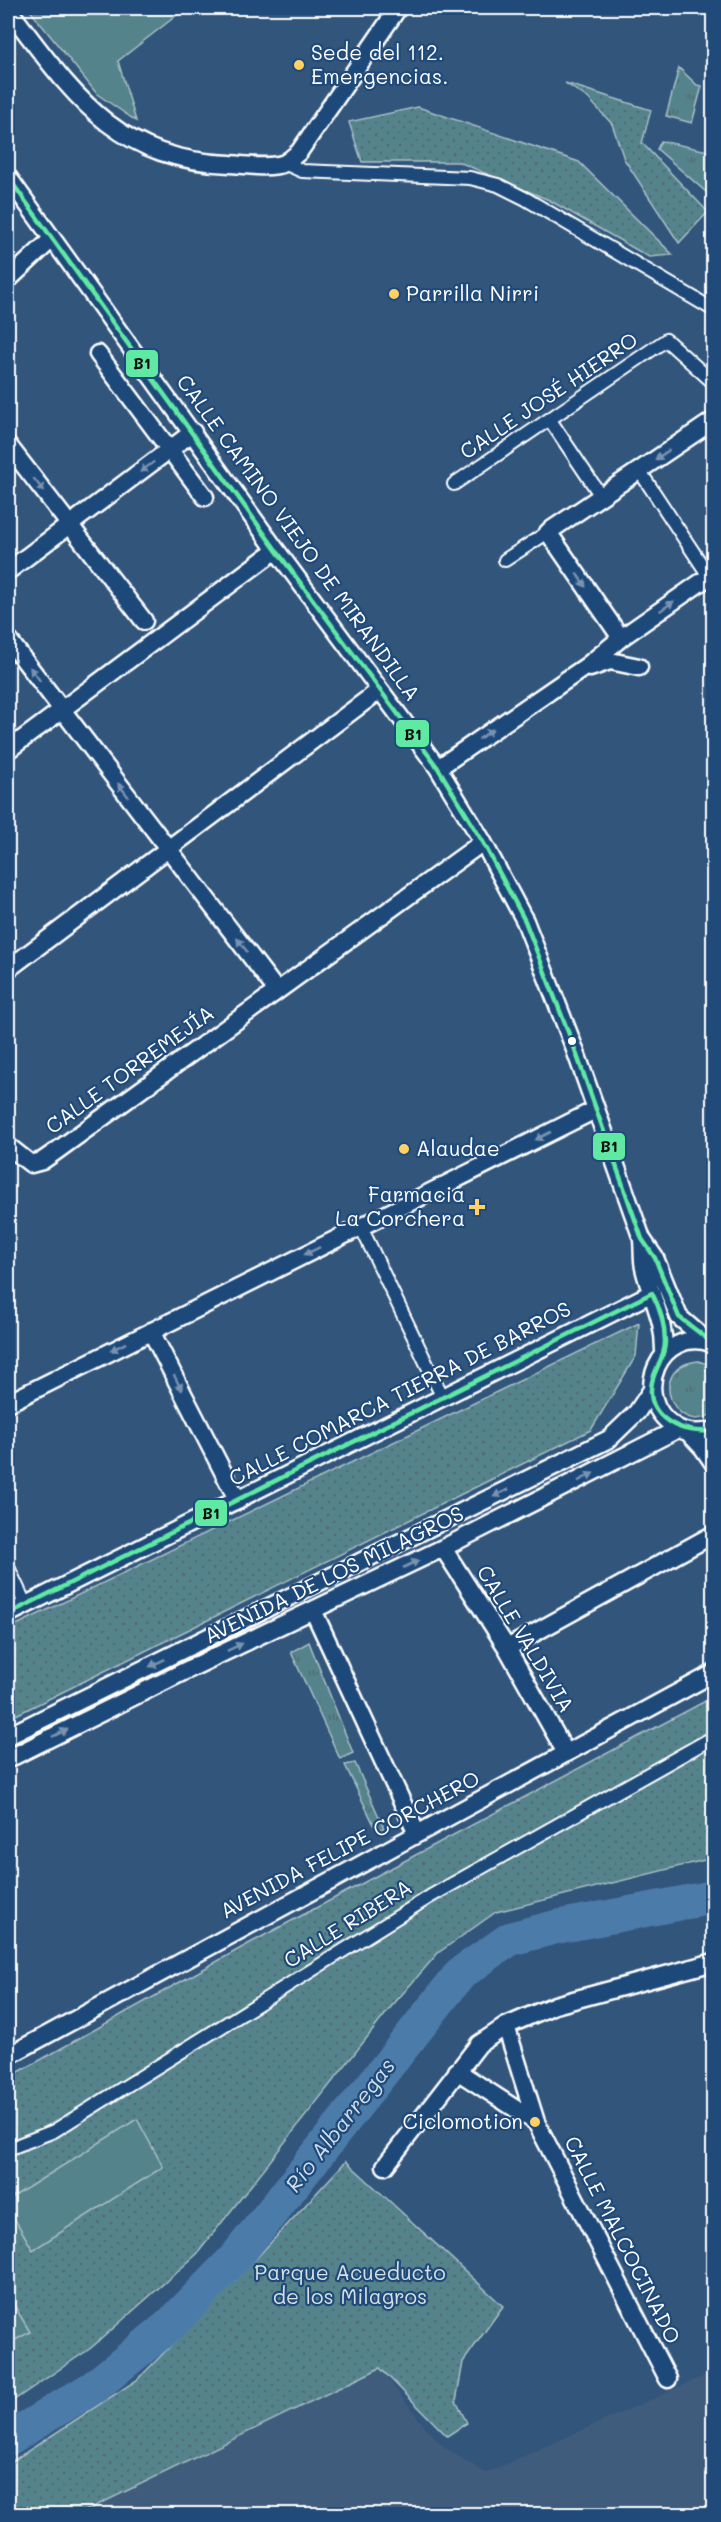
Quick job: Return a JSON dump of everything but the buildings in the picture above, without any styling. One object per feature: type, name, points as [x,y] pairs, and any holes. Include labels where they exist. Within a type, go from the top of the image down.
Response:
[{"type":"street","points":[[284,163],[299,152],[398,8]]},
{"type":"street","points":[[8,9],[76,97],[105,123],[139,143],[171,156],[196,161],[263,165],[284,163],[302,171],[470,178],[498,185],[526,199],[714,310]]},
{"type":"street","name":"CALLE CAMINO VIEJO DE MIRANDILLA","points":[[8,177],[276,550],[438,768],[483,842],[525,921],[574,1047],[642,1239],[655,1258],[679,1317],[711,1343]]},
{"type":"street","points":[[8,280],[52,239]]},
{"type":"street","name":"CALLE JOSÉ HIERRO","points":[[454,484],[666,340],[714,383]]},
{"type":"street","points":[[98,354],[205,497]]},
{"type":"street","points":[[549,420],[601,496]]},
{"type":"street","points":[[505,560],[712,423]]},
{"type":"street","points":[[8,571],[193,432]]},
{"type":"street","points":[[8,445],[144,621]]},
{"type":"street","points":[[438,768],[575,673],[711,574],[639,470]]},
{"type":"street","points":[[548,532],[621,638]]},
{"type":"street","points":[[8,750],[276,550]]},
{"type":"street","points":[[8,639],[277,991]]},
{"type":"street","points":[[575,673],[610,661],[639,667]]},
{"type":"street","points":[[8,969],[380,690]]},
{"type":"street","name":"CALLE TORREMEJÍA","points":[[8,1146],[31,1164],[42,1161],[483,842]]},
{"type":"street","points":[[8,1403],[595,1110]]},
{"type":"street","points":[[361,1227],[443,1398]]},
{"type":"street","name":"CALLE CAMINO VIEJO DE MIRANDILLA","points":[[642,1239],[643,1266],[656,1299],[664,1335],[664,1355]]},
{"type":"street","name":"CALLE COMARCA TIERRA DE BARROS","points":[[8,1614],[652,1293]]},
{"type":"street","points":[[151,1330],[237,1501]]},
{"type":"street","points":[[664,1355],[676,1345],[692,1341],[711,1343]]},
{"type":"street","name":"AVENIDA DE LOS MILAGROS","points":[[8,1736],[609,1439],[637,1412],[651,1391],[653,1375],[664,1355]]},
{"type":"street","points":[[651,1391],[655,1407],[665,1420],[683,1431],[703,1448],[714,1464]]},
{"type":"street","points":[[683,1431],[704,1433],[714,1430]]},
{"type":"street","name":"AVENIDA DE LOS MILAGROS","points":[[8,1759],[683,1431]]},
{"type":"street","points":[[507,1648],[714,1534]]},
{"type":"street","name":"CALLE VALDIVIA","points":[[443,1548],[507,1648],[566,1753]]},
{"type":"street","points":[[8,1567],[26,1606]]},
{"type":"street","points":[[313,1610],[417,1834]]},
{"type":"street","name":"AVENIDA FELIPE CORCHERO","points":[[8,2056],[714,1673]]},
{"type":"street","name":"CALLE RIBERA","points":[[8,2149],[54,2131],[431,1896],[714,1737]]},
{"type":"street","points":[[385,2166],[479,2044],[506,2026],[555,2005],[714,1962]]},
{"type":"street","name":"CALLE MALCOCINADO","points":[[506,2026],[536,2122],[668,2379]]},
{"type":"street","name":"CALLE MALCOCINADO","points":[[457,2071],[536,2122]]},
{"type":"shaded area","points":[[380,2368],[426,2429],[445,2448],[486,2473],[713,2372],[713,2514],[79,2514]]},
{"type":"green space","points":[[28,8],[186,8],[118,61],[136,121],[97,94]]},
{"type":"green space","points":[[679,68],[697,85],[702,86],[692,123],[666,116]]},
{"type":"green space","points":[[565,83],[651,110],[642,143],[708,212],[679,243],[624,159],[612,124],[589,99]]},
{"type":"green space","points":[[418,107],[579,162],[673,255],[649,257],[549,200],[459,162],[362,162],[349,122]]},
{"type":"green space","points":[[661,141],[713,152],[713,198],[657,149]]},
{"type":"green space","points":[[639,1323],[636,1356],[591,1430],[8,1719],[8,1629]]},
{"type":"green space","points":[[698,1361],[714,1366],[713,1413],[699,1418],[687,1417],[677,1410],[671,1399],[669,1387],[672,1375],[682,1366]]},
{"type":"green space","points":[[309,1642],[353,1753],[340,1759],[291,1652]]},
{"type":"green space","points":[[713,1697],[713,1858],[496,1912],[438,1953],[391,2007],[197,2254],[91,2348],[8,2404],[8,2078],[250,1943]]},
{"type":"green space","points":[[355,1763],[384,1828],[377,1831],[345,1765]]},
{"type":"green space","points":[[137,2119],[163,2167],[33,2250],[8,2208],[8,2200]]},
{"type":"green space","name":"Parque Acueducto de los Milagros","points":[[346,2161],[503,2306],[463,2362],[456,2401],[467,2423],[447,2436],[380,2368],[79,2514],[8,2514],[8,2464],[137,2380],[239,2277]]},
{"type":"green space","points":[[8,2295],[30,2332],[8,2344]]},
{"type":"waterway","name":"Río Albarregas","points":[[8,2439],[94,2387],[170,2325],[236,2257],[461,1973],[510,1939],[556,1927],[714,1897]]},
{"type":"transit line","name":"B1","points":[[8,177],[276,550],[438,768],[483,842],[525,921],[574,1047],[642,1239],[655,1258],[679,1317],[714,1344]]},
{"type":"transit line","name":"B1","points":[[8,1614],[652,1293],[662,1317],[665,1342],[652,1382],[651,1395],[654,1406],[660,1415],[679,1427],[702,1431],[714,1430]]},
{"type":"place","name":"Sede del 112. Emergencias.","points":[[299,65]]},
{"type":"place","name":"Parrilla Nirri","points":[[394,294]]},
{"type":"place","name":"Alaudae","points":[[404,1149]]},
{"type":"place","name":"Farmacia La Corchera","points":[[477,1207]]},
{"type":"place","name":"Ciclomotion","points":[[535,2122]]}]
